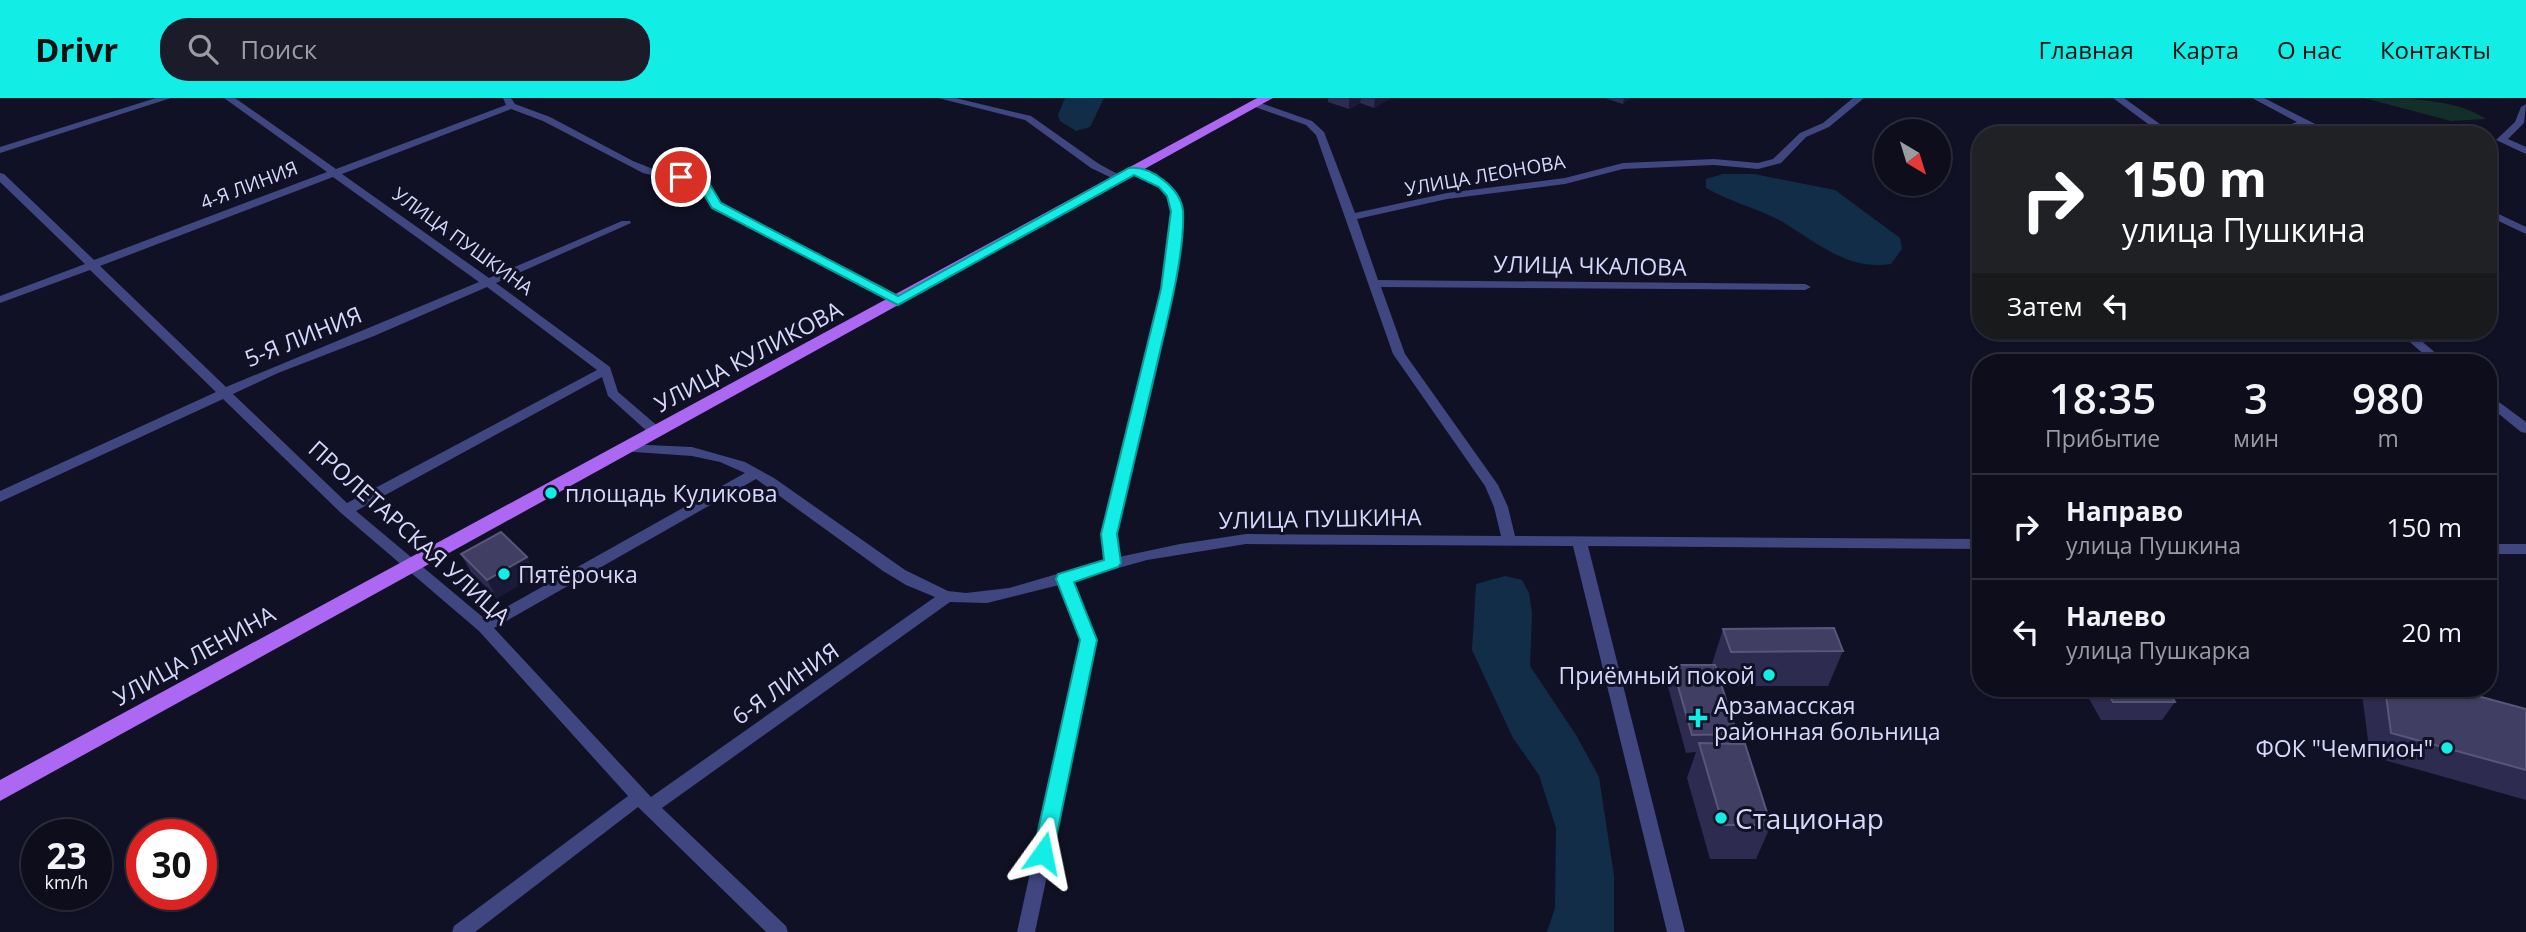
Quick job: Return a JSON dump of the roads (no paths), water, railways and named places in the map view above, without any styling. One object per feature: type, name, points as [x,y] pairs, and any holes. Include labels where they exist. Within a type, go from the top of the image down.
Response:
[{"type":"main road","name":"УЛИЦА КУЛИКОВА","points":[[655,431],[1261,101]]},
{"type":"main road","points":[[413,565],[655,431]]},
{"type":"main road","name":"УЛИЦА ЛЕНИНА","points":[[0,791],[413,565]]},
{"type":"street","points":[[0,150],[166,98]]},
{"type":"street","name":"УЛИЦА ПУШКИНА","points":[[229,98],[334,171],[606,370],[612,393],[655,431]]},
{"type":"street","points":[[943,98],[1028,118],[1095,166],[1163,185],[1173,195],[1177,211],[1168,289],[1109,534],[1113,563]]},
{"type":"street","name":"УЛИЦА ЛЕОНОВА","points":[[1353,217],[1447,196],[1565,181],[1623,166],[1698,162],[1758,166],[1777,161],[1803,135],[1826,125],[1859,98]]},
{"type":"street","points":[[2118,98],[2157,126]]},
{"type":"street","points":[[2258,98],[2314,126]]},
{"type":"street","points":[[1261,101],[1317,130],[1328,149],[1399,354],[1491,485],[1501,507],[1509,540]]},
{"type":"street","points":[[508,102],[536,112],[648,172],[681,177],[705,185],[716,205],[898,301]]},
{"type":"street","name":"4-Я ЛИНИЯ","points":[[0,300],[508,102]]},
{"type":"street","points":[[2526,107],[2519,123],[2501,140],[2526,152]]},
{"type":"street","points":[[2294,126],[2306,122]]},
{"type":"street","name":"ПРОЛЕТАРСКАЯ УЛИЦА","points":[[0,176],[226,391],[346,510],[484,627],[645,802],[779,932]]},
{"type":"street","points":[[2497,216],[2526,231]]},
{"type":"street","name":"5-Я ЛИНИЯ","points":[[0,497],[226,391],[489,283],[626,223]]},
{"type":"street","name":"УЛИЦА ЧКАЛОВА","points":[[1374,283],[1805,287]]},
{"type":"street","points":[[2414,340],[2431,354]]},
{"type":"street","points":[[346,510],[606,370]]},
{"type":"street","points":[[2497,405],[2526,429]]},
{"type":"street","name":"УЛИЦА ПУШКИНА","points":[[625,448],[706,453],[732,460],[756,472],[908,580],[947,596],[979,599],[1064,579],[1113,563],[1197,545],[1246,539],[1972,544]]},
{"type":"street","points":[[484,627],[756,472]]},
{"type":"street","points":[[1579,540],[1676,932]]},
{"type":"street","points":[[2497,549],[2526,549]]},
{"type":"street","points":[[1026,932],[1088,640],[1064,579]]},
{"type":"street","name":"6-Я ЛИНИЯ","points":[[461,932],[645,802],[947,596]]},
{"type":"water","points":[[1065,98],[1104,98],[1090,127],[1076,131],[1060,121],[1058,115]]},
{"type":"water","points":[[1723,174],[1754,174],[1835,190],[1900,238],[1902,249],[1891,264],[1875,265],[1847,259],[1820,246],[1781,221],[1706,188],[1706,179]]},
{"type":"water","points":[[1505,576],[1522,580],[1529,593],[1532,613],[1530,666],[1576,735],[1599,777],[1614,876],[1614,932],[1547,932],[1555,908],[1556,828],[1539,775],[1513,738],[1472,650],[1476,584]]},
{"type":"place","name":"площадь Куликова","points":[[551,493]]},
{"type":"place","name":"Пятёрочка","points":[[504,574]]},
{"type":"place","name":"Приёмный покой","points":[[1769,675]]},
{"type":"place","name":"Арзамасская районная больница","points":[[1698,718]]},
{"type":"place","name":"ФОК \"Чемпион\"","points":[[2447,748]]},
{"type":"place","name":"Стационар","points":[[1721,818]]}]
